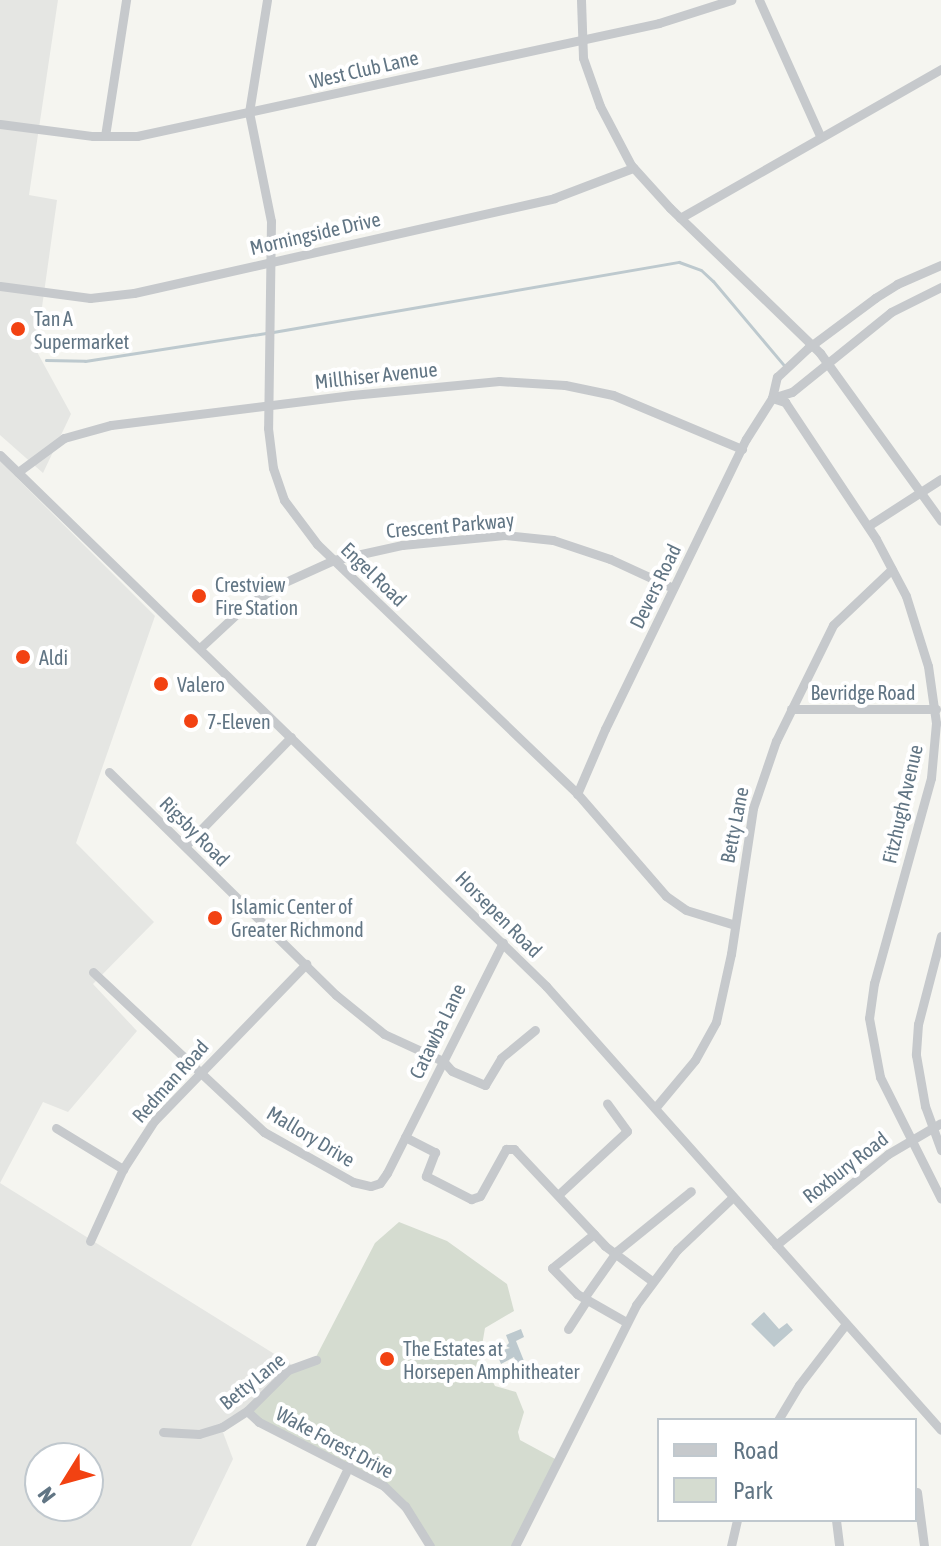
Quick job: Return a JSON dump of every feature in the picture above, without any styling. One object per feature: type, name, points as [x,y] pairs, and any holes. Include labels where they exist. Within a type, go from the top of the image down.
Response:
[{"type":"street","points":[[105,136],[126,0]]},
{"type":"street","points":[[249,112],[267,0]]},
{"type":"street","points":[[581,0],[583,58],[600,106],[633,168],[827,361],[941,521]]},
{"type":"street","name":"West Club Lane","points":[[0,124],[105,136],[137,136],[581,40],[698,12],[731,0]]},
{"type":"street","points":[[759,0],[820,136]]},
{"type":"street","points":[[680,218],[941,69]]},
{"type":"street","name":"Engel Road","points":[[249,112],[267,193],[271,262],[267,405],[270,448],[284,500],[317,544],[577,794],[636,864],[676,905],[700,916],[735,925]]},
{"type":"street","name":"Morningside Drive","points":[[0,286],[53,294],[105,297],[554,198],[633,168]]},
{"type":"street","name":"Devers Road","points":[[577,794],[673,588],[742,449],[772,398],[777,377],[813,346],[897,284],[941,265]]},
{"type":"street","points":[[772,398],[792,392],[891,312],[941,287]]},
{"type":"street","name":"Millhiser Avenue","points":[[18,472],[48,447],[78,432],[146,420],[475,382],[565,385],[634,402],[742,449]]},
{"type":"street","name":"Fitzhugh Avenue","points":[[772,398],[785,402],[868,526],[892,569],[915,618],[936,709],[931,778],[874,983],[869,1018],[880,1077],[941,1199]]},
{"type":"street","name":"Horsepen Road","points":[[0,455],[503,942],[941,1430]]},
{"type":"street","points":[[868,526],[941,479]]},
{"type":"street","name":"Crescent Parkway","points":[[201,647],[261,595],[334,560],[402,545],[505,535],[536,537],[580,547],[673,588]]},
{"type":"street","name":"Betty Lane","points":[[655,1108],[695,1060],[716,1022],[756,797],[791,709],[833,625],[892,569]]},
{"type":"street","name":"Bevridge Road","points":[[791,709],[936,709]]},
{"type":"street","points":[[185,846],[291,737]]},
{"type":"street","name":"Rigsby Road","points":[[109,772],[372,1025],[443,1061],[452,1071],[485,1085],[501,1058],[535,1030]]},
{"type":"street","points":[[941,936],[924,1000],[916,1047],[919,1086],[936,1125],[941,1150]]},
{"type":"street","name":"Catawba Lane","points":[[405,1137],[503,942]]},
{"type":"street","name":"Redman Road","points":[[90,1241],[123,1169],[154,1121],[306,964]]},
{"type":"street","name":"Mallory Drive","points":[[93,972],[264,1132],[364,1186],[380,1183],[405,1137]]},
{"type":"street","points":[[558,1195],[627,1131],[607,1103]]},
{"type":"street","name":"Roxbury Road","points":[[776,1245],[861,1174],[936,1125]]},
{"type":"street","points":[[56,1128],[123,1169]]},
{"type":"street","points":[[405,1137],[435,1152],[426,1176],[471,1199],[480,1196],[506,1149],[519,1151],[615,1255],[652,1281]]},
{"type":"street","points":[[568,1329],[615,1255],[691,1191]]},
{"type":"street","points":[[515,1546],[626,1322],[652,1281],[677,1250],[733,1197]]},
{"type":"street","points":[[594,1234],[552,1268],[586,1299],[626,1322]]},
{"type":"street","points":[[779,1418],[806,1374],[845,1325]]},
{"type":"street","name":"Betty Lane","points":[[163,1432],[186,1435],[211,1430],[247,1411],[288,1370],[316,1360]]},
{"type":"street","name":"Wake Forest Drive","points":[[247,1411],[259,1422],[349,1466],[397,1496],[430,1546]]},
{"type":"street","points":[[310,1546],[349,1466]]},
{"type":"street","points":[[917,1492],[924,1546]]},
{"type":"street","points":[[731,1546],[737,1522]]},
{"type":"street","points":[[836,1522],[839,1546]]},
{"type":"shaded area","points":[[0,0],[58,0],[29,195],[57,200],[36,350],[71,414],[43,473],[0,435]]},
{"type":"shaded area","points":[[0,461],[155,616],[76,843],[154,922],[93,984],[137,1031],[68,1112],[43,1102],[0,1183]]},
{"type":"shaded area","points":[[0,1183],[292,1365],[245,1414],[221,1427],[233,1459],[191,1546],[0,1546]]},
{"type":"shaded area","points":[[764,1312],[779,1329],[787,1323],[793,1330],[774,1347],[751,1324]]},
{"type":"shaded area","points":[[521,1329],[524,1337],[516,1341],[524,1361],[517,1364],[514,1357],[501,1364],[496,1352],[510,1348],[506,1346],[509,1343],[506,1335]]},
{"type":"green space","points":[[399,1222],[447,1241],[507,1284],[514,1311],[485,1328],[480,1357],[495,1386],[516,1392],[524,1412],[518,1432],[520,1440],[557,1460],[514,1546],[430,1546],[389,1490],[245,1414],[292,1365],[316,1357],[375,1243]]},
{"type":"waterway","points":[[273,332],[679,262],[701,270],[713,281],[783,364]]},
{"type":"waterway","points":[[46,360],[85,361],[266,333]]},
{"type":"place","name":"Tan A Supermarket","points":[[18,329]]},
{"type":"place","name":"Crestview Fire Station","points":[[199,596]]},
{"type":"place","name":"Aldi","points":[[23,657]]},
{"type":"place","name":"Valero","points":[[161,684]]},
{"type":"place","name":"7-Eleven","points":[[191,721]]},
{"type":"place","name":"Islamic Center of Greater Richmond","points":[[215,918]]},
{"type":"place","name":"The Estates at Horsepen Amphitheater","points":[[387,1359]]}]
